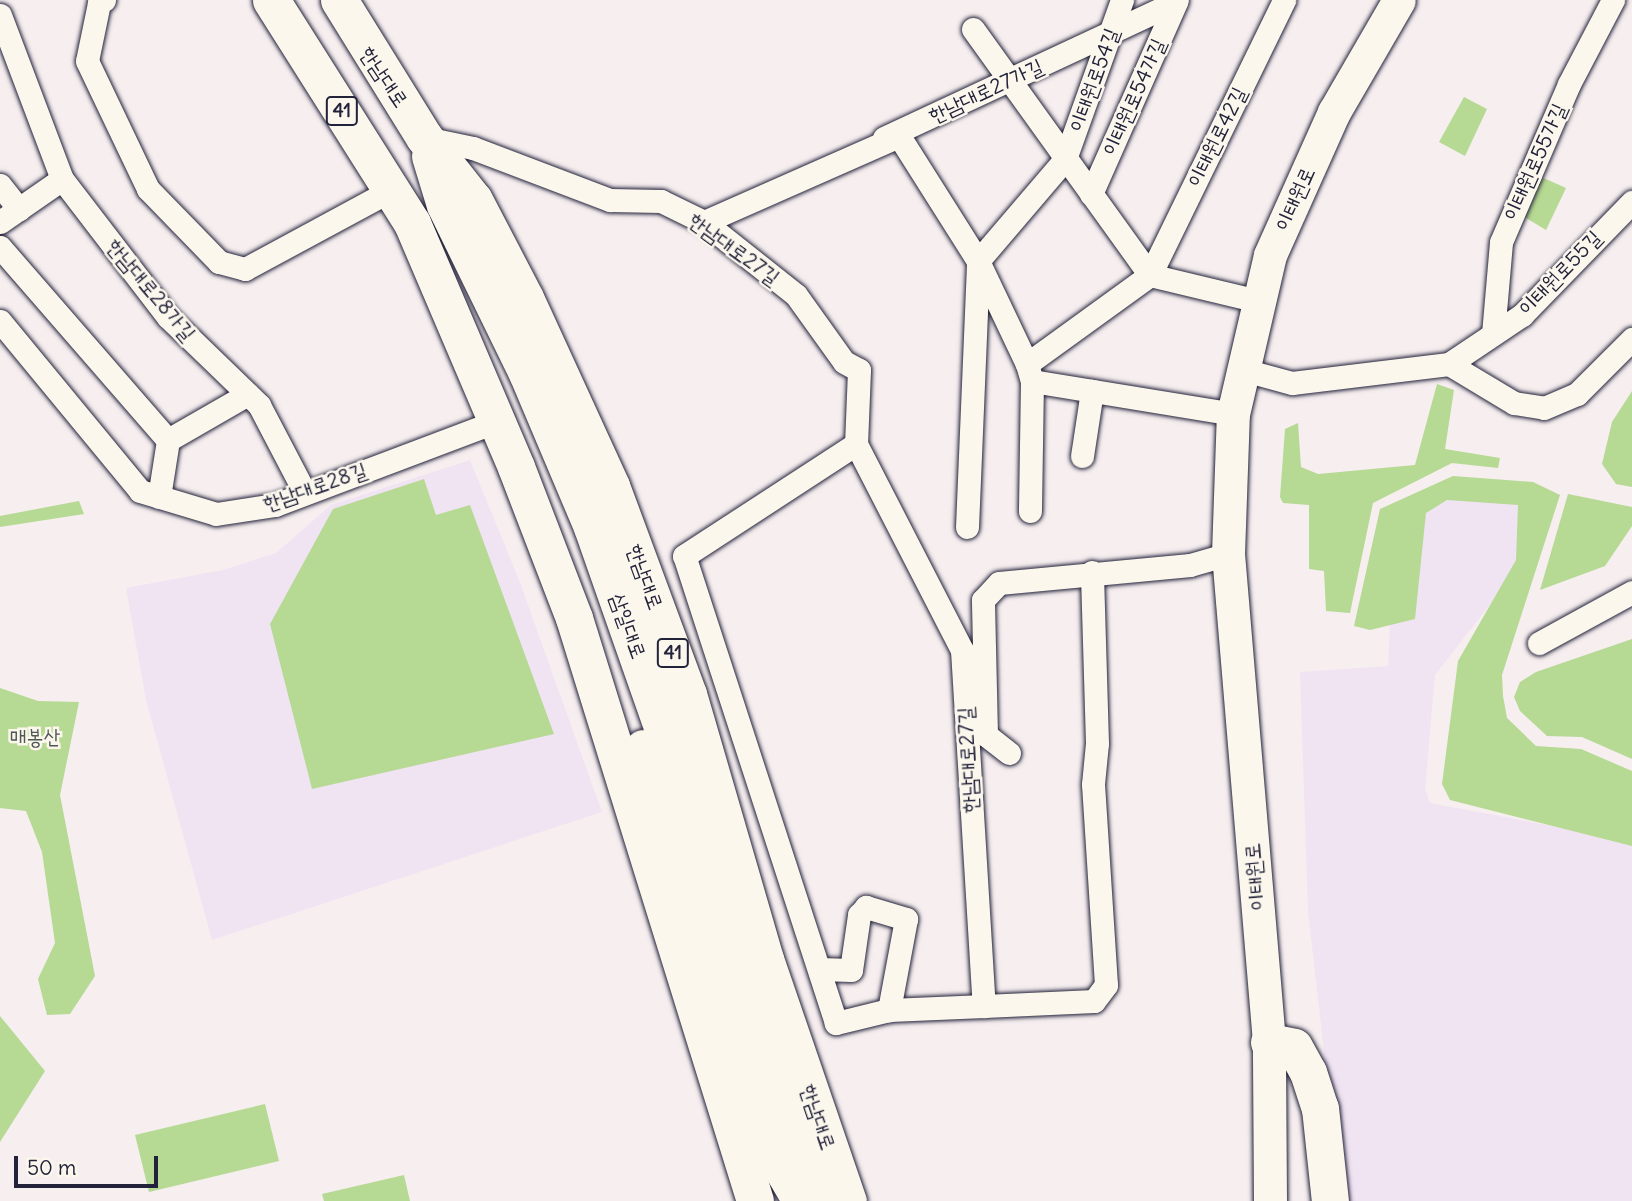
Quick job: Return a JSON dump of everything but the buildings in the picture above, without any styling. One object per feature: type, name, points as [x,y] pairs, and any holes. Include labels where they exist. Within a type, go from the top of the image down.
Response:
[{"type":"main road","name":"41","points":[[271,0],[412,223],[497,421],[574,618],[755,1201]]},
{"type":"main road","name":"한남대로","points":[[339,0],[358,38],[424,137],[474,200],[525,298],[611,486],[688,694],[765,959],[848,1201]]},
{"type":"main road","name":"이태원로","points":[[1270,1201],[1269,1042],[1228,554],[1233,414],[1270,255],[1334,112],[1399,0]]},
{"type":"main road","name":"삼일대로","points":[[424,137],[445,205],[527,373],[592,527],[677,808],[761,1133],[801,1201]]},
{"type":"main road","name":"삼일대로","points":[[412,223],[464,296],[509,388],[677,808],[785,1116],[812,1167],[838,1201]]},
{"type":"main road","points":[[1269,1042],[1294,1047],[1308,1072],[1320,1108],[1330,1201]]},
{"type":"street","points":[[104,0],[99,3],[88,61],[148,189],[219,262],[245,269],[391,190]]},
{"type":"street","name":"이태원로54길","points":[[1065,159],[1122,0]]},
{"type":"street","name":"이태원로42길","points":[[1150,275],[1284,0]]},
{"type":"street","name":"이태원로55가길","points":[[1493,334],[1500,242],[1569,84],[1613,0]]},
{"type":"street","name":"한남대로27가길","points":[[704,222],[1177,1]]},
{"type":"street","name":"이태원로54가길","points":[[1091,194],[1177,1]]},
{"type":"street","name":"한남대로28가길","points":[[0,15],[62,178],[169,317],[260,405],[305,493]]},
{"type":"street","name":"이태원로54길","points":[[973,29],[1150,275]]},
{"type":"street","name":"한남대로27가길","points":[[796,179],[899,136],[978,261],[1030,372],[1030,511]]},
{"type":"street","name":"한남대로27길","points":[[424,137],[473,149],[610,200],[661,201],[704,222],[796,295],[844,362],[859,370],[856,444],[962,650],[984,1006]]},
{"type":"street","points":[[967,527],[978,261],[1065,159]]},
{"type":"street","points":[[0,222],[62,178]]},
{"type":"street","points":[[0,185],[19,209]]},
{"type":"street","name":"이태원로55길","points":[[1244,370],[1292,383],[1449,364],[1522,315],[1632,202]]},
{"type":"street","points":[[0,247],[168,440]]},
{"type":"street","points":[[1030,372],[1150,275],[1258,300]]},
{"type":"street","name":"한남대로28길","points":[[0,321],[140,491],[216,514],[275,505],[497,421]]},
{"type":"street","points":[[1449,364],[1514,402],[1544,408],[1577,394],[1632,339]]},
{"type":"street","points":[[1030,372],[1092,391],[1233,414]]},
{"type":"street","points":[[1082,456],[1092,391]]},
{"type":"street","points":[[168,440],[248,394]]},
{"type":"street","points":[[159,497],[168,440]]},
{"type":"street","points":[[856,444],[684,556],[836,1023],[889,1010],[1094,1001],[1107,985],[1093,784],[1097,743],[1092,572]]},
{"type":"street","points":[[1009,753],[986,735],[983,600],[999,583],[1092,572],[1190,565],[1228,554]]},
{"type":"street","points":[[1539,643],[1632,592]]},
{"type":"street","points":[[819,969],[851,970],[859,915],[866,907],[906,919],[889,1010]]},
{"type":"shaded area","points":[[470,460],[519,580],[602,812],[212,940],[146,700],[126,588],[223,570],[276,553],[331,505]]},
{"type":"shaded area","points":[[1425,490],[1535,499],[1527,557],[1435,675],[1425,789],[1430,803],[1632,841],[1632,1201],[1341,1201],[1308,911],[1300,672],[1388,666],[1396,507]]},
{"type":"green space","points":[[1464,97],[1487,109],[1465,156],[1439,142]]},
{"type":"green space","points":[[1539,176],[1566,188],[1546,230],[1521,215]]},
{"type":"green space","points":[[1437,384],[1454,390],[1445,449],[1500,458],[1498,468],[1452,463],[1373,503],[1350,613],[1326,611],[1324,571],[1309,569],[1309,505],[1283,503],[1280,497],[1285,429],[1298,423],[1301,467],[1318,474],[1415,465]]},
{"type":"green space","points":[[1632,391],[1632,487],[1616,484],[1602,464],[1612,422]]},
{"type":"green space","points":[[1453,476],[1533,482],[1560,495],[1502,675],[1507,718],[1536,746],[1581,749],[1632,771],[1632,846],[1450,800],[1442,784],[1458,661],[1516,560],[1518,505],[1447,500],[1426,513],[1415,619],[1370,630],[1354,626],[1380,509]]},
{"type":"green space","points":[[424,479],[436,515],[470,505],[554,734],[312,789],[270,624],[333,509]]},
{"type":"green space","points":[[1568,494],[1632,507],[1632,526],[1605,566],[1540,590]]},
{"type":"green space","points":[[79,501],[84,514],[0,527],[0,516]]},
{"type":"green space","points":[[1632,639],[1632,759],[1582,737],[1547,736],[1520,711],[1514,697],[1520,682],[1536,672]]},
{"type":"green space","name":"매봉산","points":[[0,688],[38,701],[79,702],[60,795],[95,976],[70,1014],[47,1015],[38,979],[55,943],[42,852],[26,811],[0,808]]},
{"type":"green space","points":[[0,1016],[45,1071],[0,1142]]},
{"type":"green space","points":[[265,1104],[279,1161],[149,1192],[135,1135]]},
{"type":"green space","points":[[404,1175],[410,1201],[324,1201],[322,1194]]}]
